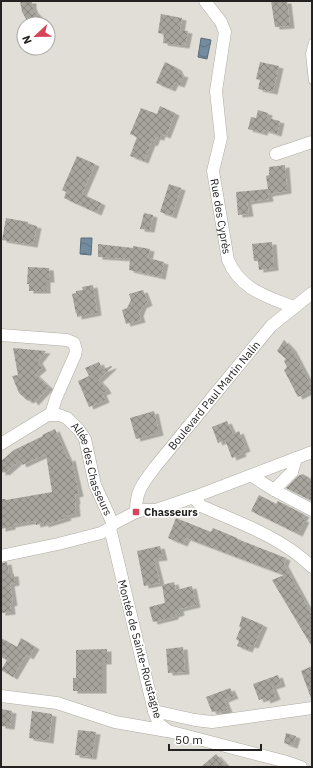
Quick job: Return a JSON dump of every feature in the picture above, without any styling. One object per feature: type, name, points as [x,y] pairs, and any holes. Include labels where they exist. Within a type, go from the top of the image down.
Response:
[{"type":"street","name":"Rue des Cyprès","points":[[205,1],[221,22],[225,32],[216,91],[221,138],[213,171],[228,260],[232,269],[245,284],[261,294],[293,307]]},
{"type":"street","points":[[276,154],[312,142]]},
{"type":"street","name":"Boulevard Paul Martin Nalin","points":[[136,512],[136,501],[139,490],[155,467],[271,326],[312,293]]},
{"type":"street","points":[[1,335],[67,340],[74,343],[76,350],[76,355],[56,398],[52,414],[44,417],[1,444]]},
{"type":"street","name":"Allée des Chasseurs","points":[[52,414],[67,418],[79,430],[85,439],[96,489],[112,526]]},
{"type":"street","points":[[1,556],[58,544],[101,532],[136,512],[156,510],[252,476],[312,452]]},
{"type":"street","points":[[274,490],[292,472],[296,458]]},
{"type":"street","points":[[252,476],[274,490],[312,510]]},
{"type":"street","points":[[194,497],[201,506],[275,540],[294,551],[312,566]]},
{"type":"street","name":"Montée de Sainte-Roustagne","points":[[112,526],[154,710],[159,724],[168,731],[301,767]]},
{"type":"street","points":[[1,696],[57,703],[115,722],[168,731]]},
{"type":"street","points":[[154,710],[195,720],[212,722],[312,708]]},
{"type":"lane","points":[[312,42],[309,54],[312,80]]},
{"type":"water","points":[[201,38],[211,40],[207,59],[198,57]]},
{"type":"water","points":[[81,238],[92,238],[91,255],[80,254]]},
{"type":"building","points":[[20,1],[32,1],[34,11],[39,16],[24,16]]},
{"type":"building","points":[[271,1],[287,1],[290,26],[275,27]]},
{"type":"building","points":[[161,14],[182,18],[180,30],[188,31],[185,46],[163,43],[164,34],[158,33]]},
{"type":"building","points":[[165,62],[177,68],[180,74],[184,75],[180,85],[174,83],[171,89],[156,83]]},
{"type":"building","points":[[260,62],[279,66],[273,92],[258,89],[260,80],[256,79]]},
{"type":"building","points":[[160,106],[175,113],[166,136],[161,134],[160,138],[156,137],[153,144],[151,143],[144,161],[130,156],[137,137],[130,134],[141,108],[157,114]]},
{"type":"building","points":[[258,110],[268,113],[267,118],[280,121],[277,134],[264,130],[263,133],[248,129],[251,117],[256,118]]},
{"type":"building","points":[[77,156],[95,164],[82,194],[101,203],[97,213],[64,198],[66,192],[62,190]]},
{"type":"building","points":[[285,165],[287,191],[268,194],[269,199],[247,202],[249,214],[238,215],[236,192],[268,189],[266,176],[269,175],[269,167]]},
{"type":"building","points":[[169,184],[181,188],[172,216],[160,212]]},
{"type":"building","points":[[144,213],[153,215],[150,230],[140,229]]},
{"type":"building","points":[[6,218],[28,222],[28,224],[37,226],[33,245],[2,240]]},
{"type":"building","points":[[272,242],[274,268],[259,270],[258,261],[254,261],[252,244]]},
{"type":"building","points":[[98,244],[133,248],[133,246],[150,249],[148,258],[164,262],[161,277],[129,270],[130,259],[98,257]]},
{"type":"building","points":[[28,267],[49,268],[50,280],[46,280],[46,291],[29,291],[29,284],[27,284]]},
{"type":"building","points":[[93,285],[97,313],[77,317],[72,294],[76,293],[76,291],[83,290],[82,287]]},
{"type":"building","points":[[143,290],[148,303],[142,306],[139,314],[141,320],[126,324],[122,310],[127,308],[131,300],[129,294]]},
{"type":"building","points":[[284,340],[292,349],[312,387],[312,390],[298,397],[284,370],[287,367],[284,361],[286,359],[277,351]]},
{"type":"building","points":[[13,348],[46,351],[38,361],[42,368],[35,374],[49,387],[34,403],[31,399],[28,401],[19,393],[12,376],[18,375]]},
{"type":"building","points":[[99,362],[104,369],[111,366],[112,367],[98,380],[107,391],[102,393],[105,400],[89,407],[78,381],[89,376],[85,368]]},
{"type":"building","points":[[154,411],[159,433],[136,439],[130,418]]},
{"type":"building","points":[[227,421],[233,434],[239,431],[246,449],[241,451],[242,454],[232,458],[225,440],[218,443],[212,427]]},
{"type":"building","points":[[55,429],[68,459],[71,458],[79,494],[75,495],[76,514],[66,516],[67,518],[44,525],[44,523],[36,525],[35,521],[11,525],[11,527],[1,529],[1,499],[6,500],[52,492],[46,454],[22,465],[20,460],[5,473],[1,473],[1,461],[14,450]]},
{"type":"building","points":[[303,474],[312,480],[312,501],[286,488],[298,476]]},
{"type":"building","points":[[259,495],[276,504],[278,501],[305,515],[302,519],[305,520],[298,534],[251,511]]},
{"type":"building","points":[[176,518],[211,532],[213,528],[286,558],[284,564],[312,615],[312,647],[272,580],[284,575],[186,538],[183,544],[168,538]]},
{"type":"building","points":[[160,546],[163,558],[154,559],[160,583],[144,586],[137,551]]},
{"type":"building","points":[[7,562],[9,574],[14,574],[15,583],[10,584],[13,603],[10,604],[11,612],[1,613],[1,563]]},
{"type":"building","points":[[174,582],[176,590],[192,586],[196,605],[179,609],[180,613],[174,615],[174,617],[153,622],[149,607],[165,603],[162,585]]},
{"type":"building","points":[[242,616],[263,625],[254,646],[250,645],[248,650],[237,646],[239,641],[236,639],[241,627],[239,627]]},
{"type":"building","points":[[1,638],[17,647],[21,638],[35,647],[29,657],[26,655],[13,677],[1,670],[7,660],[1,657]]},
{"type":"building","points":[[183,647],[185,672],[168,673],[166,649]]},
{"type":"building","points":[[107,649],[107,662],[102,662],[102,691],[73,691],[73,678],[76,678],[76,650]]},
{"type":"building","points":[[312,666],[312,698],[311,698],[301,671]]},
{"type":"building","points":[[278,675],[281,684],[272,687],[276,697],[266,701],[265,698],[259,700],[253,684]]},
{"type":"building","points":[[230,688],[234,696],[224,700],[228,710],[218,713],[217,711],[212,712],[206,697]]},
{"type":"building","points":[[1,709],[12,711],[10,727],[1,726]]},
{"type":"building","points":[[32,711],[52,714],[49,741],[29,738]]},
{"type":"building","points":[[78,730],[96,732],[92,757],[75,755]]},
{"type":"building","points":[[286,733],[296,736],[293,746],[284,743]]},
{"type":"building","points":[[216,754],[228,767],[201,767]]},
{"type":"place","name":"Chasseurs","points":[[136,512]]}]
